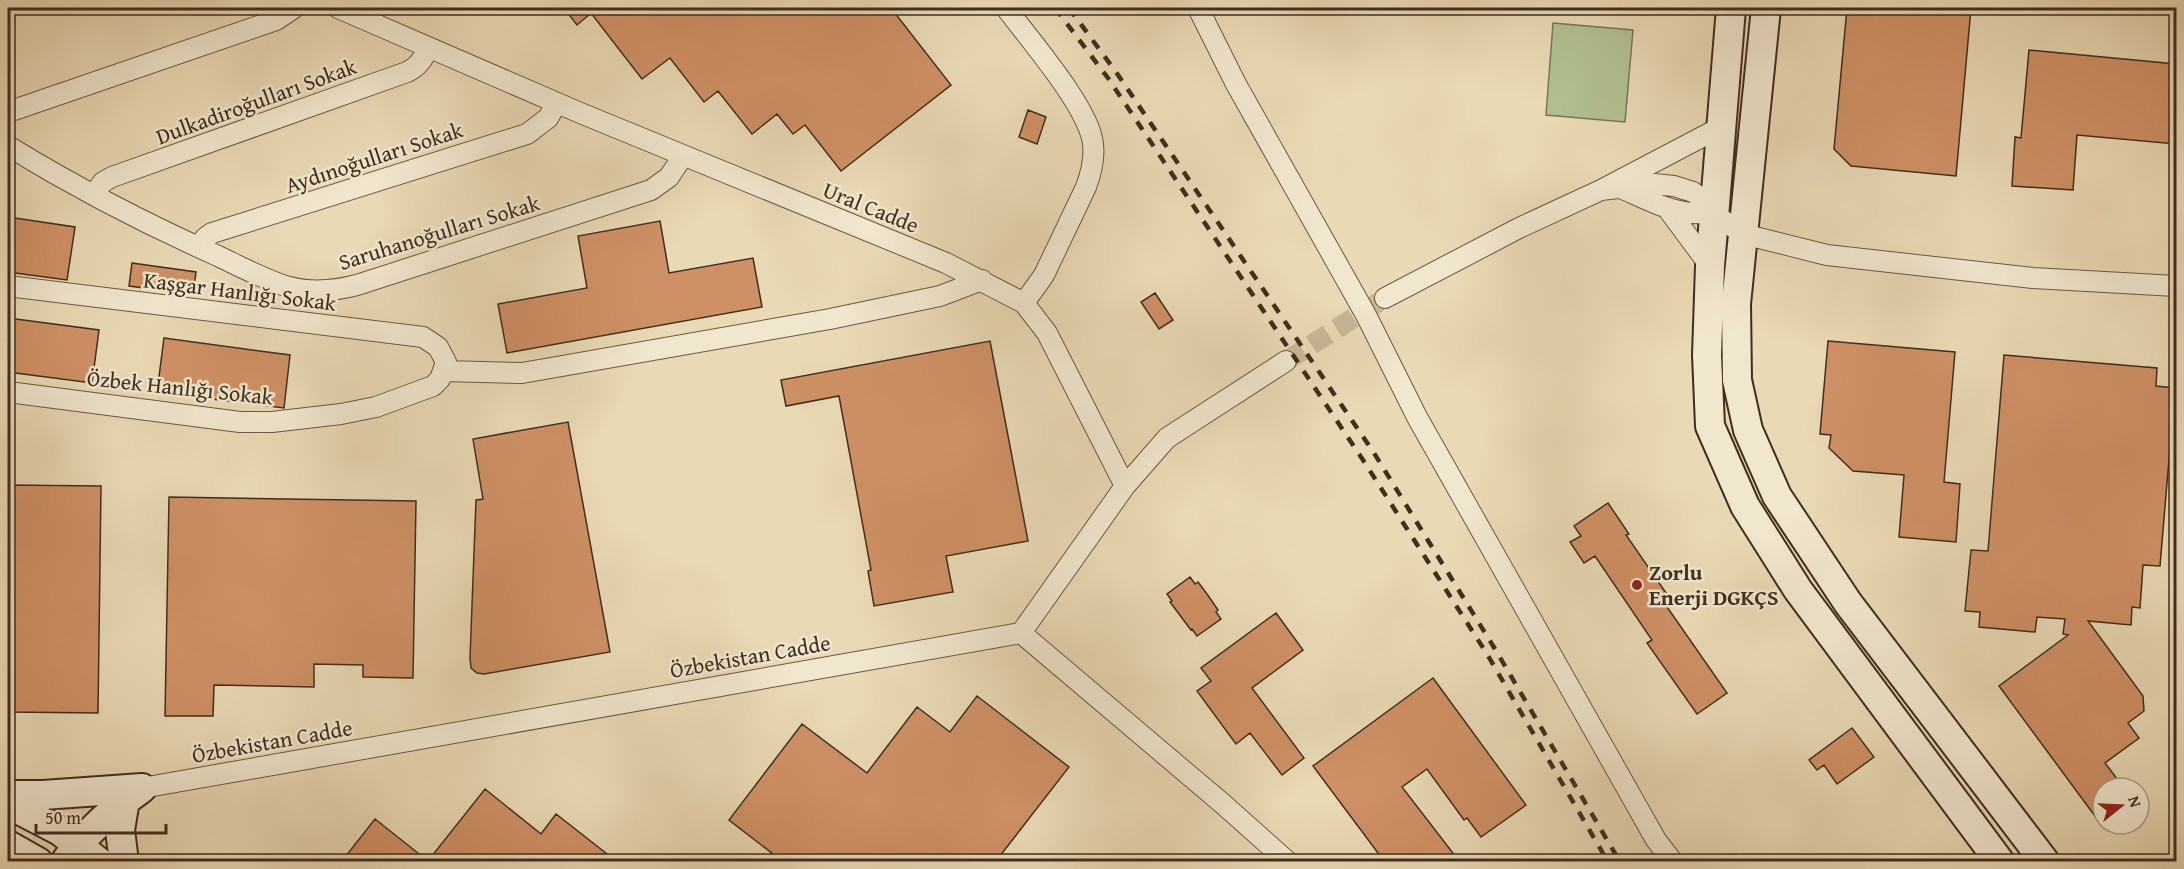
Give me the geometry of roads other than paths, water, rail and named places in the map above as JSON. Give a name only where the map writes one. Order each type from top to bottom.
[{"type":"street","points":[[8,112],[276,20],[294,8]]},
{"type":"street","name":"Ural Cadde","points":[[338,8],[683,156],[946,263],[1024,303],[1047,333],[1125,486]]},
{"type":"street","points":[[1006,8],[1083,115],[1092,138],[1094,151],[1091,176],[1086,187],[1044,275],[1024,303]]},
{"type":"street","points":[[1198,8],[1236,84],[1366,315],[1417,417],[1656,840],[1672,861]]},
{"type":"street","points":[[1731,8],[1710,266],[1707,355],[1710,426],[1745,506],[1798,590],[2000,861]]},
{"type":"street","points":[[1766,8],[1736,304],[1737,380],[1748,430],[1777,496],[1848,603],[2045,861]]},
{"type":"street","name":"Dulkadiroğulları Sokak","points":[[94,194],[103,182],[112,177],[407,72],[423,60],[428,47]]},
{"type":"street","name":"Aydınoğulları Sokak","points":[[199,247],[212,233],[527,134],[548,118],[557,103]]},
{"type":"street","points":[[1385,298],[1721,127]]},
{"type":"street","name":"Saruhanoğulları Sokak","points":[[8,146],[94,194],[199,247],[289,287],[315,291],[343,289],[651,190],[669,177],[683,156]]},
{"type":"street","points":[[1600,190],[1623,189],[1638,184],[1654,183],[1674,186],[1693,192],[1704,200],[1713,214],[1743,234],[1827,255],[2033,278],[2176,286]]},
{"type":"street","points":[[1623,189],[1666,208],[1692,214],[1713,214]]},
{"type":"street","points":[[1666,208],[1710,266]]},
{"type":"street","points":[[444,371],[522,373],[831,319],[940,296],[982,280]]},
{"type":"street","name":"Kaşgar Hanlığı Sokak","points":[[8,286],[423,337],[431,341],[443,354],[446,362],[444,371]]},
{"type":"street","points":[[1286,362],[1167,438],[1125,486],[1021,633],[1288,861]]},
{"type":"street","name":"Özbek Hanlığı Sokak","points":[[8,392],[240,422],[272,422],[329,416],[376,407],[433,386],[444,371]]},
{"type":"street","name":"Özbekistan Cadde","points":[[134,794],[1021,633]]},
{"type":"street","points":[[8,795],[134,794]]},
{"type":"street","points":[[8,804],[60,831],[81,856],[111,811],[134,794]]},
{"type":"street","points":[[124,861],[120,830],[134,794]]},
{"type":"street","points":[[8,845],[38,861]]},
{"type":"tunnel","points":[[1286,361],[1385,298]]},
{"type":"railway","points":[[1055,8],[1108,78],[1363,460],[1487,654],[1608,862]]},
{"type":"railway","points":[[1069,8],[1116,72],[1374,453],[1495,649],[1620,862]]},
{"type":"place","name":"Zorlu Enerji DGKÇS","points":[[1637,585]]}]
